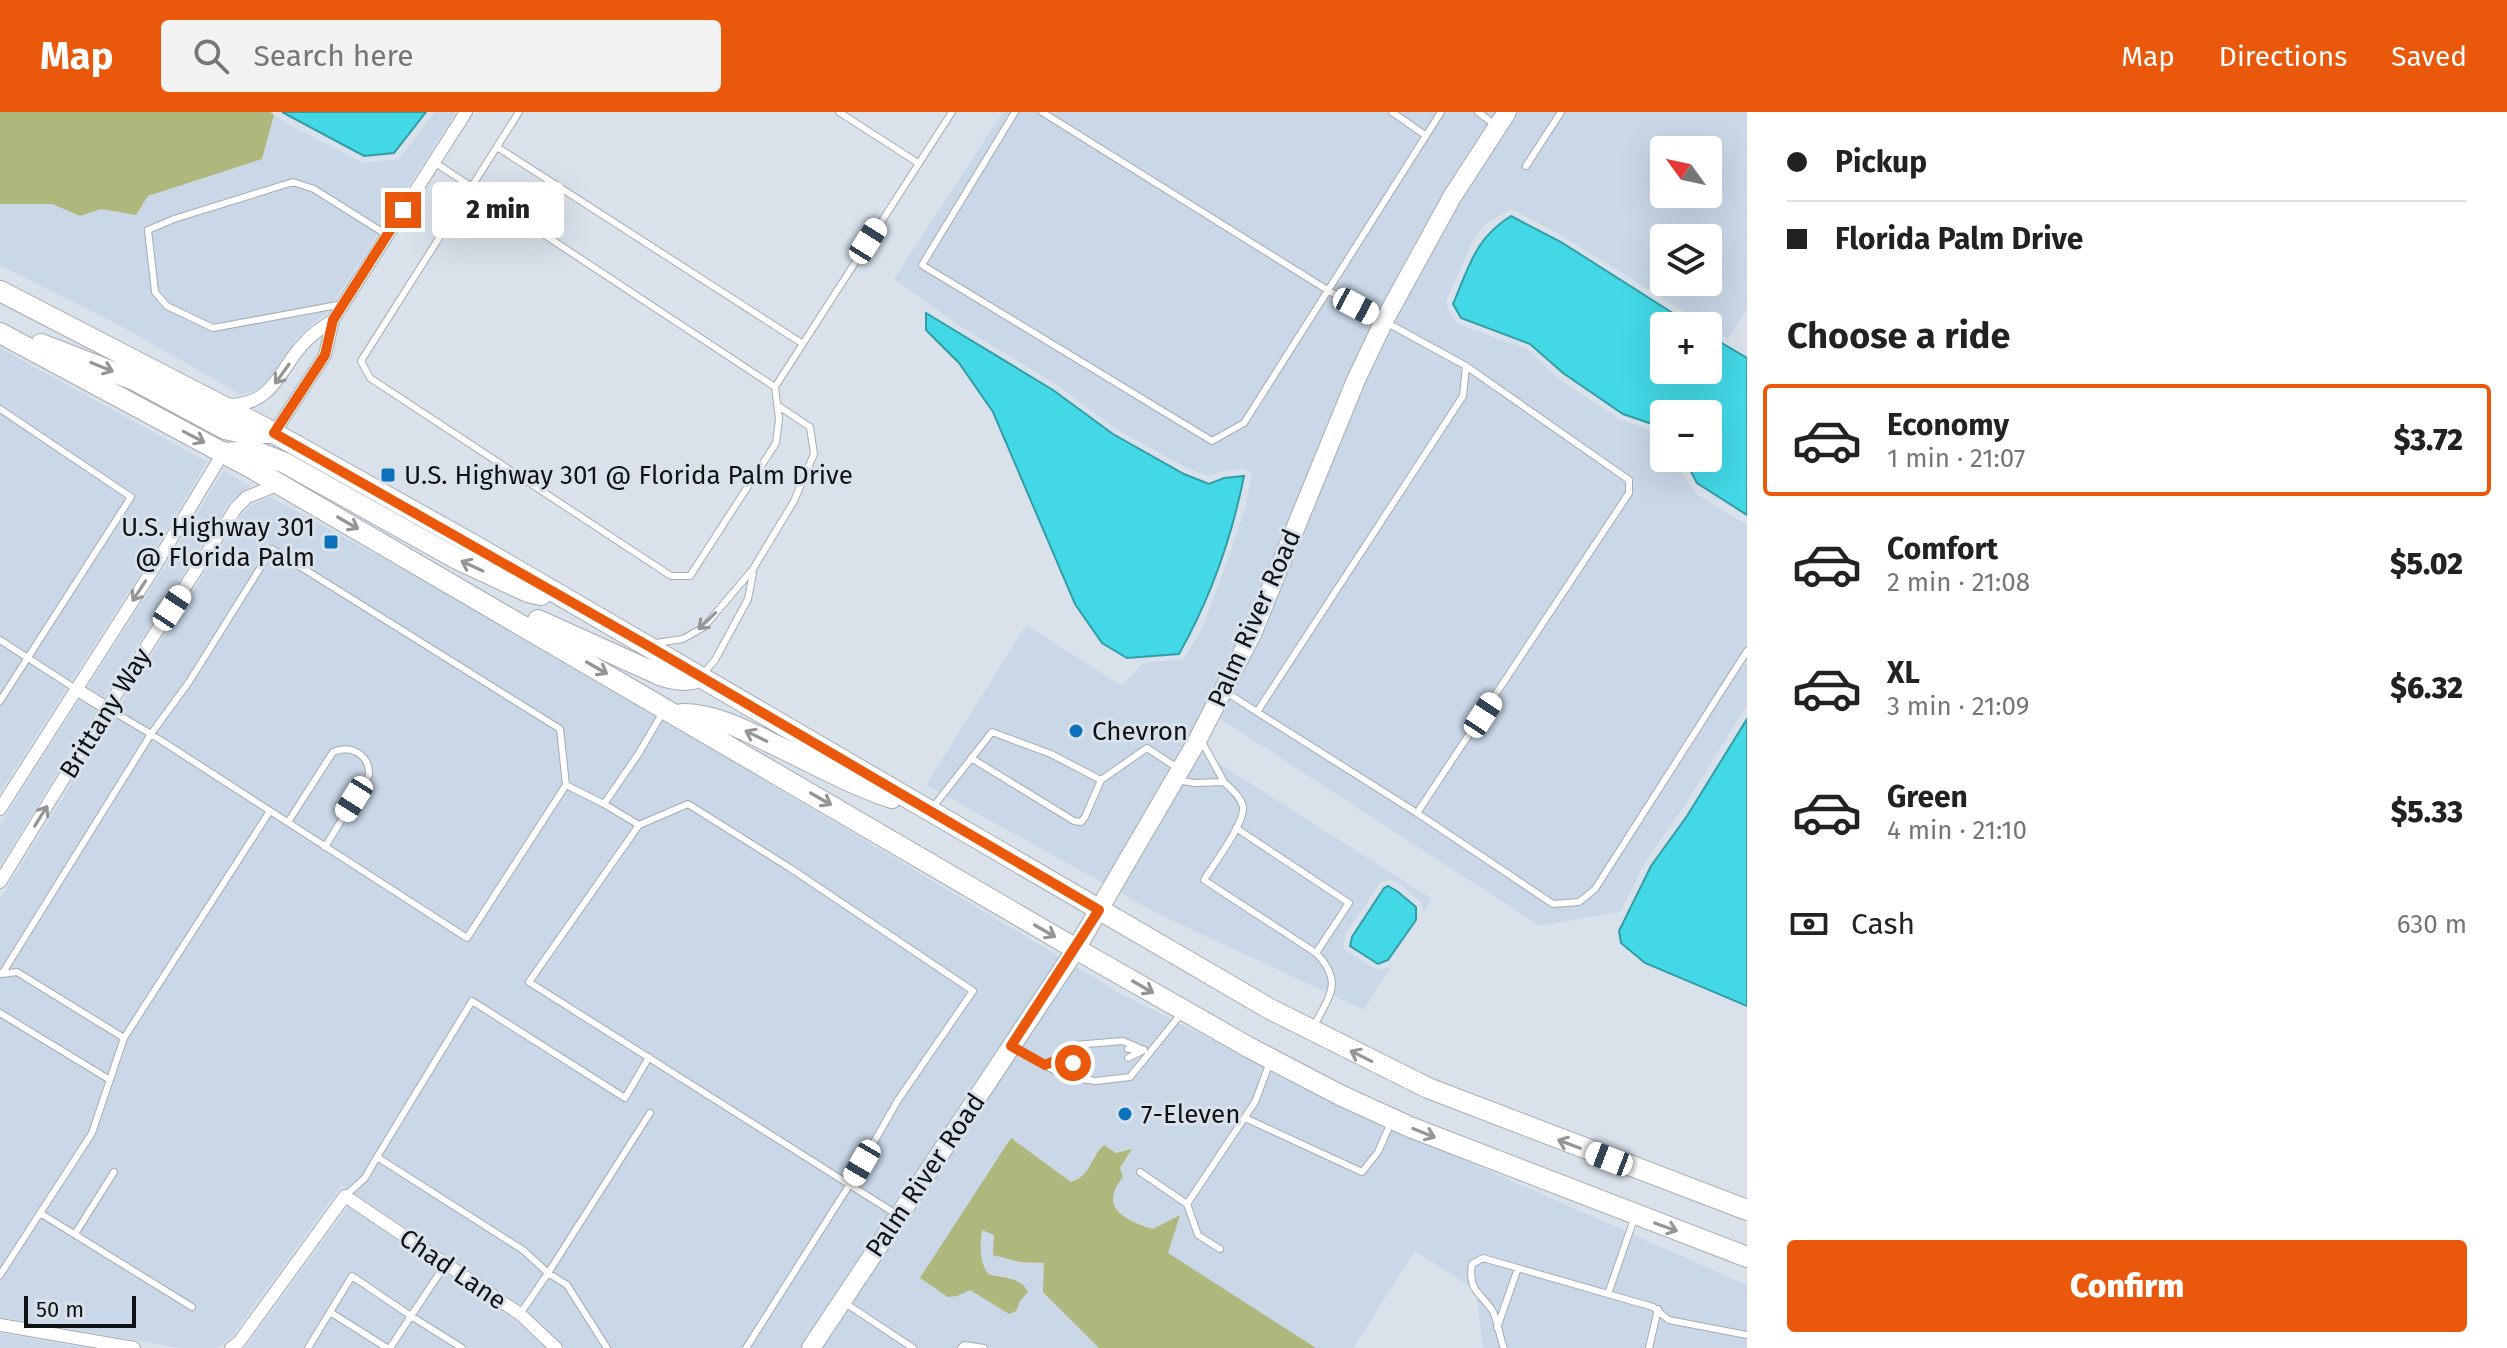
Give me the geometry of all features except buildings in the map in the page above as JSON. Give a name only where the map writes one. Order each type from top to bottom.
[{"type":"main road","points":[[0,291],[274,433],[645,644],[1311,1031],[1483,1111],[1747,1210]]},
{"type":"main road","points":[[1,334],[49,345],[134,380],[225,429],[243,433],[274,433]]},
{"type":"main road","points":[[1,334],[280,484],[1076,949],[1271,1059],[1392,1119],[1747,1257]]},
{"type":"main road","points":[[223,453],[255,451],[285,463],[457,559],[528,592],[571,602]]},
{"type":"main road","points":[[438,575],[662,676],[678,681],[700,677]]},
{"type":"main road","points":[[670,711],[709,717],[741,728],[865,789],[930,810]]},
{"type":"street","points":[[274,433],[325,355],[333,320],[466,112]]},
{"type":"street","name":"Palm River Road","points":[[811,1348],[1076,949],[1178,775],[1252,634],[1346,404],[1384,321],[1452,197],[1503,119]]},
{"type":"street","points":[[220,405],[240,405],[260,398],[276,384],[306,340],[333,320]]},
{"type":"street","name":"Brittany Way","points":[[0,809],[223,453]]},
{"type":"street","name":"Brittany Way","points":[[0,882],[236,508],[247,497],[280,484]]},
{"type":"street","points":[[76,689],[107,708]]},
{"type":"street","points":[[231,1348],[239,1342],[345,1196]]},
{"type":"street","name":"Chad Lane","points":[[345,1196],[520,1314],[556,1348]]},
{"type":"street","points":[[0,1325],[134,1348]]},
{"type":"lane","points":[[519,112],[361,361],[370,378],[671,576],[690,576],[776,443],[779,419],[775,387],[952,112]]},
{"type":"lane","points":[[839,112],[918,163]]},
{"type":"lane","points":[[1015,112],[922,265],[1212,441],[1244,423],[1441,112]]},
{"type":"lane","points":[[1042,112],[1329,291],[1466,366],[1629,480],[1629,493],[1417,813]]},
{"type":"lane","points":[[1392,112],[1425,135]]},
{"type":"lane","points":[[1478,112],[1503,119]]},
{"type":"lane","points":[[1526,166],[1561,112]]},
{"type":"lane","points":[[497,147],[803,344]]},
{"type":"lane","points":[[434,162],[775,387]]},
{"type":"lane","points":[[343,304],[213,328],[167,306],[155,292],[148,230],[293,182],[314,189],[387,235]]},
{"type":"lane","points":[[1257,712],[1463,396],[1466,366]]},
{"type":"lane","points":[[645,644],[683,639],[704,627],[753,569],[794,501],[814,454],[810,427],[777,405]]},
{"type":"lane","points":[[0,409],[131,497],[0,701]]},
{"type":"lane","points":[[1,975],[151,734],[189,682],[272,549],[560,729],[566,785],[467,938],[151,734],[107,708]]},
{"type":"lane","points":[[700,677],[715,660],[748,599],[753,569]]},
{"type":"lane","points":[[0,640],[76,689]]},
{"type":"lane","points":[[1224,691],[1417,813],[1553,904],[1579,902],[1595,889],[1747,651]]},
{"type":"lane","points":[[604,804],[670,711]]},
{"type":"lane","points":[[930,810],[992,732],[1051,754],[1101,780]]},
{"type":"lane","points":[[1199,737],[1224,782],[1238,796],[1243,808],[1241,820],[1204,880],[1316,953],[1332,973],[1334,984],[1311,1031]]},
{"type":"lane","points":[[288,822],[333,752],[342,748],[354,751],[365,759],[369,775],[325,847]]},
{"type":"lane","points":[[971,758],[1074,821],[1081,822],[1101,780],[1147,748],[1178,775],[1194,783],[1224,782]]},
{"type":"lane","points":[[566,785],[639,825]]},
{"type":"lane","points":[[746,1348],[850,1184],[898,1100],[973,991],[688,804],[639,825],[529,982],[649,1057],[850,1184],[899,1215]]},
{"type":"lane","points":[[0,1275],[92,1133],[124,1038],[270,811]]},
{"type":"lane","points":[[1236,828],[1349,903],[1316,953]]},
{"type":"lane","points":[[1,975],[17,972],[124,1038]]},
{"type":"lane","points":[[345,1196],[365,1178],[472,1001],[625,1098],[649,1057]]},
{"type":"lane","points":[[1011,1046],[1066,1077],[1096,1081],[1130,1077],[1183,1010]]},
{"type":"lane","points":[[0,1013],[110,1080]]},
{"type":"lane","points":[[1054,1061],[1074,1045],[1123,1041],[1152,1052]]},
{"type":"lane","points":[[1128,1049],[1144,1050]]},
{"type":"lane","points":[[1128,1058],[1144,1050]]},
{"type":"lane","points":[[1045,1065],[1072,1054]]},
{"type":"lane","points":[[1187,1204],[1255,1102],[1271,1059]]},
{"type":"lane","points":[[1054,1061],[1073,1063]]},
{"type":"lane","points":[[520,1314],[650,1113]]},
{"type":"lane","points":[[1245,1118],[1362,1172],[1378,1152],[1392,1119]]},
{"type":"lane","points":[[377,1157],[523,1250],[548,1273],[567,1285],[607,1348]]},
{"type":"lane","points":[[75,1234],[114,1172]]},
{"type":"lane","points":[[1140,1172],[1187,1204],[1198,1235],[1220,1249]]},
{"type":"lane","points":[[40,1213],[192,1307]]},
{"type":"lane","points":[[1608,1294],[1635,1215]]},
{"type":"lane","points":[[1504,1348],[1493,1311],[1475,1292],[1470,1276],[1472,1264],[1483,1258],[1658,1309],[1669,1320],[1747,1335]]},
{"type":"lane","points":[[330,1312],[389,1348],[446,1264]]},
{"type":"lane","points":[[1497,1328],[1518,1268]]},
{"type":"lane","points":[[308,1348],[352,1276],[462,1348]]},
{"type":"lane","points":[[842,1301],[913,1348]]},
{"type":"lane","points":[[1649,1348],[1658,1309]]},
{"type":"lane","points":[[961,1348],[964,1345],[984,1348]]},
{"type":"shaded area","points":[[435,112],[456,112],[328,311],[299,335],[269,379],[255,391],[242,395],[121,326],[0,265],[0,204],[52,204],[80,216],[101,209],[136,215],[148,196],[262,159],[274,115],[364,163],[399,159]]},
{"type":"shaded area","points":[[1003,112],[1497,112],[1445,192],[1376,316],[1244,631],[1189,738],[1105,884],[926,785],[1026,625],[1122,686],[1143,663],[1184,659],[1203,626],[1224,570],[1246,506],[1251,473],[1245,469],[1208,476],[1187,468],[1116,429],[1056,384],[963,328],[894,279]]},
{"type":"shaded area","points":[[1518,112],[1747,112],[1747,309],[1728,339],[1722,335],[1722,312],[1685,312],[1659,296],[1722,296],[1722,224],[1650,224],[1650,290],[1512,209],[1489,221],[1474,238],[1446,301],[1458,324],[1527,349],[1559,379],[1619,419],[1650,430],[1650,472],[1681,472],[1696,494],[1747,525],[1747,705],[1681,811],[1645,862],[1621,911],[1540,926],[1219,718],[1260,638],[1364,384],[1392,325],[1459,202]]},
{"type":"shaded area","points":[[0,348],[207,462],[143,569],[0,792]]},
{"type":"shaded area","points":[[223,471],[251,486],[229,503],[104,697],[88,687]]},
{"type":"shaded area","points":[[270,497],[496,620],[1060,957],[801,1348],[565,1348],[526,1309],[342,1185],[232,1336],[217,1348],[181,1348],[0,1317],[0,899],[243,513],[253,504]]},
{"type":"shaded area","points":[[79,700],[96,710],[0,866],[0,825]]},
{"type":"shaded area","points":[[1201,752],[1432,899],[1424,913],[1421,902],[1402,886],[1391,880],[1381,882],[1346,933],[1343,946],[1346,951],[1377,970],[1390,968],[1364,1010],[1152,911],[1120,892]]},
{"type":"shaded area","points":[[1075,966],[1121,994],[1363,1115],[1747,1285],[1747,1348],[1483,1348],[1476,1290],[1415,1251],[1353,1348],[1316,1348],[1167,1253],[1174,1235],[1131,1222],[1120,1214],[1112,1199],[1112,1189],[1123,1177],[1120,1169],[1132,1150],[1094,1154],[1081,1179],[1071,1182],[1011,1138],[957,1296],[970,1290],[1009,1314],[1013,1279],[988,1274],[982,1265],[982,1230],[994,1235],[1020,1262],[1044,1263],[1044,1292],[1099,1348],[822,1348]]},
{"type":"shaded area","points":[[348,1207],[515,1320],[545,1348],[245,1348]]},
{"type":"shaded area","points":[[0,1333],[88,1348],[0,1348]]},
{"type":"green space","points":[[0,112],[270,112],[274,115],[262,159],[148,196],[136,215],[101,209],[80,216],[52,204],[0,204]]},
{"type":"green space","points":[[1011,1138],[1071,1182],[1083,1175],[1104,1145],[1116,1153],[1132,1149],[1120,1168],[1123,1177],[1113,1197],[1118,1211],[1133,1222],[1153,1229],[1180,1215],[1168,1253],[1316,1348],[1099,1348],[1043,1292],[1044,1263],[1020,1262],[993,1255],[994,1235],[982,1230],[981,1253],[988,1274],[1021,1283],[1028,1292],[1016,1311],[1009,1314],[970,1290],[948,1297],[920,1278]]},
{"type":"water","points":[[282,112],[426,112],[394,153],[364,156]]},
{"type":"water","points":[[1511,216],[1561,242],[1671,312],[1650,312],[1650,384],[1722,384],[1722,343],[1747,358],[1747,515],[1697,483],[1691,472],[1722,472],[1722,400],[1650,400],[1650,423],[1623,414],[1563,373],[1530,344],[1461,318],[1453,304],[1481,244]]},
{"type":"water","points":[[926,313],[1053,390],[1113,434],[1184,474],[1209,484],[1224,478],[1244,476],[1219,567],[1179,654],[1127,658],[1102,643],[1075,604],[993,412],[959,363],[926,330]]},
{"type":"water","points":[[1747,719],[1747,1006],[1645,963],[1621,943],[1619,931],[1651,866],[1687,816]]},
{"type":"water","points":[[1388,886],[1416,907],[1416,920],[1388,960],[1378,964],[1350,946],[1352,937]]},
{"type":"place","name":"U.S. Highway 301 @ Florida Palm Drive","points":[[388,475]]},
{"type":"place","name":"U.S. Highway 301 @ Florida Palm","points":[[331,542]]},
{"type":"place","name":"Chevron","points":[[1076,731]]},
{"type":"place","name":"7-Eleven","points":[[1125,1114]]},
{"type":"route","points":[[403,210],[333,320],[325,355],[274,433],[479,548],[1099,910],[1011,1046],[1045,1065],[1054,1061],[1073,1063]]}]
